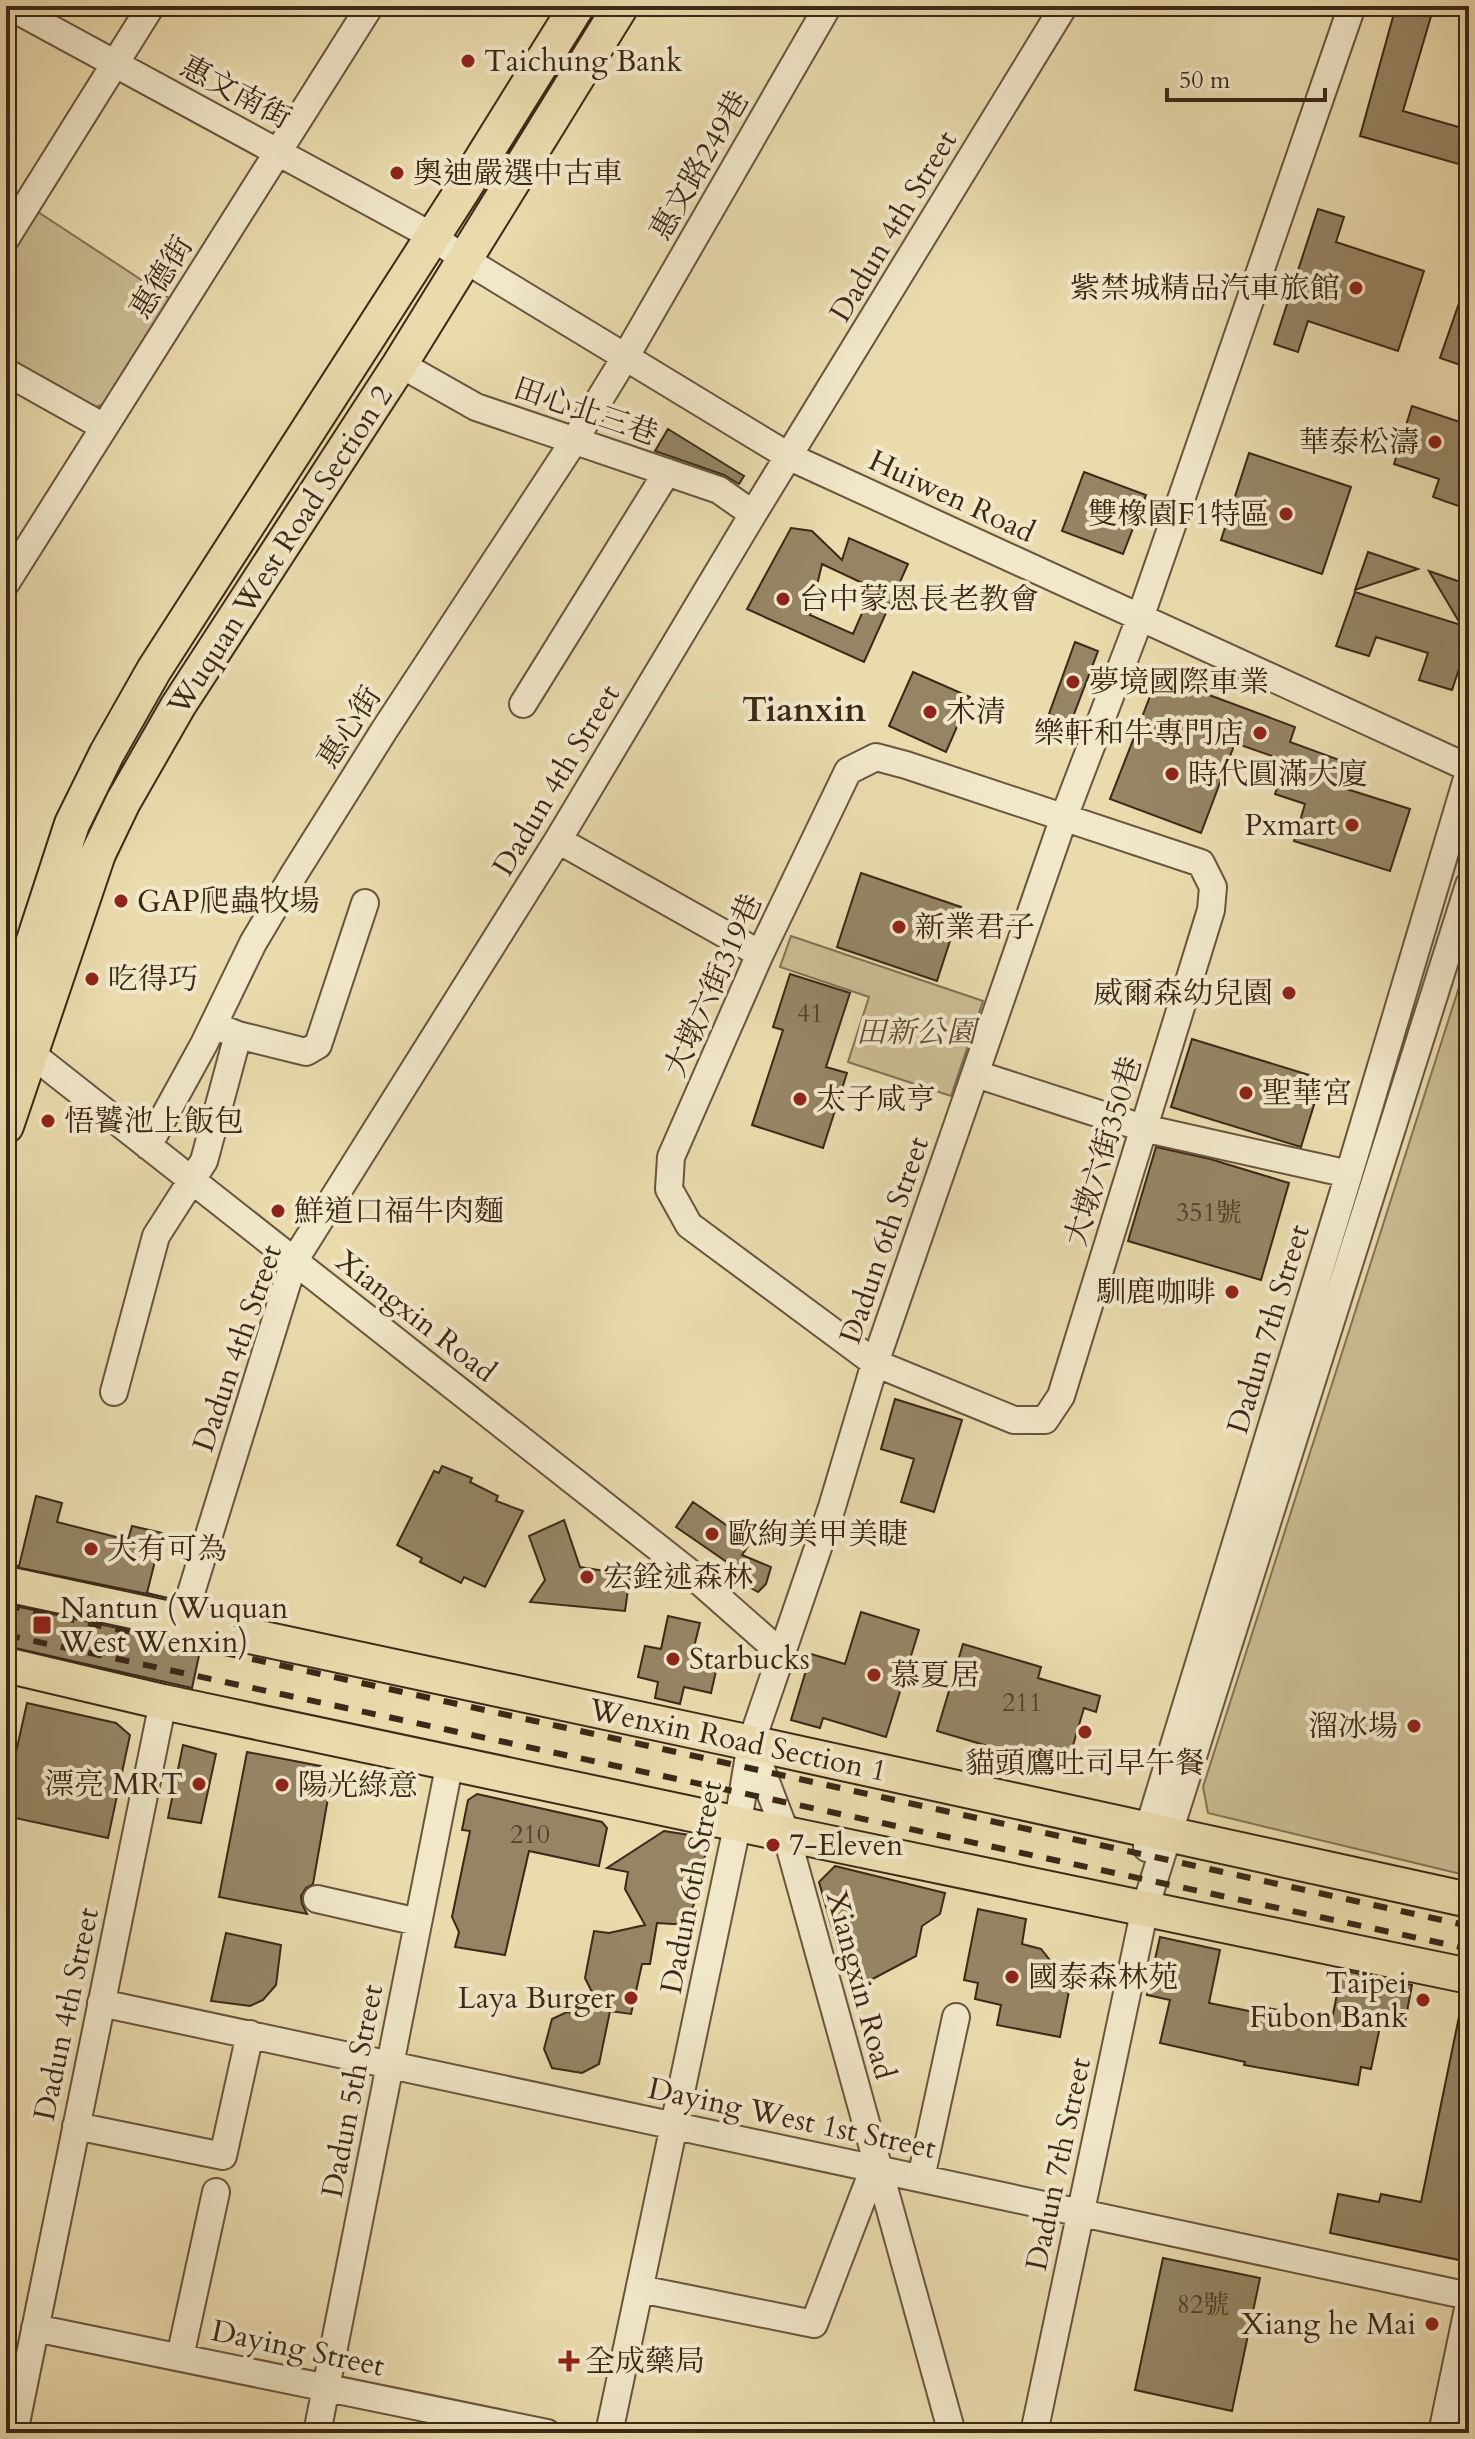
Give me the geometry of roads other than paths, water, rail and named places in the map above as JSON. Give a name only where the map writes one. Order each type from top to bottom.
[{"type":"main road","name":"Wuquan West Road Section 2","points":[[6,1029],[72,824],[107,753],[154,670],[577,6]]},
{"type":"main road","name":"Wuquan West Road Section 2","points":[[6,1126],[98,854],[123,802],[178,706],[400,364],[621,6]]},
{"type":"main road","name":"Wenxin Road Section 1","points":[[6,1584],[1469,1900]]},
{"type":"main road","points":[[6,1665],[163,1702],[1469,1976]]},
{"type":"street","name":"惠文南街","points":[[9,6],[432,236]]},
{"type":"street","points":[[6,238],[151,6]]},
{"type":"street","name":"惠德街","points":[[9,573],[370,6]]},
{"type":"street","name":"惠文路249巷","points":[[626,356],[828,6]]},
{"type":"street","name":"Dadun 4th Street","points":[[182,1622],[294,1261],[558,840],[1064,6]]},
{"type":"street","name":"Dadun 6th Street","points":[[609,2433],[738,1822],[751,1743],[832,1507],[875,1363],[1064,817],[1140,618],[1352,6]]},
{"type":"street","name":"Huiwen Road","points":[[432,236],[464,259],[790,457],[1469,770]]},
{"type":"street","name":"惠心街","points":[[148,1146],[204,1044],[253,943],[294,874],[626,356]]},
{"type":"street","name":"田心北三巷","points":[[400,364],[476,407],[719,490],[753,514]]},
{"type":"street","points":[[6,372],[104,427]]},
{"type":"street","points":[[523,704],[667,472]]},
{"type":"street","name":"大墩六街319巷","points":[[875,1363],[689,1225],[669,1189],[671,1157],[760,954],[848,771],[876,757],[1064,817]]},
{"type":"street","name":"Dadun 7th Street","points":[[1034,2433],[1145,1908],[1158,1832],[1469,770]]},
{"type":"street","name":"大墩六街350巷","points":[[875,1363],[1014,1420],[1045,1420],[1061,1396],[1211,910],[1213,887],[1201,863],[1064,817]]},
{"type":"street","points":[[558,840],[760,954]]},
{"type":"street","name":"Dadun 7th Street","points":[[1158,1832],[1469,885]]},
{"type":"street","points":[[212,1024],[238,1035],[306,1052],[318,1045],[365,903]]},
{"type":"street","name":"Xiangxin Road","points":[[6,1029],[31,1055],[689,1572],[782,1654]]},
{"type":"street","points":[[114,1392],[156,1236],[204,1161],[238,1035]]},
{"type":"street","points":[[976,1074],[1143,1128],[1349,1174]]},
{"type":"street","name":"Dadun 4th Street","points":[[14,2433],[163,1702]]},
{"type":"street","name":"Xiangxin Road","points":[[751,1743],[786,1834],[876,2169],[952,2433]]},
{"type":"street","name":"Dadun 5th Street","points":[[317,2433],[450,1762]]},
{"type":"street","points":[[317,1899],[418,1922]]},
{"type":"street","name":"Daying West 1st Street","points":[[101,2003],[1469,2296]]},
{"type":"street","points":[[921,2178],[956,2017]]},
{"type":"street","points":[[76,2126],[223,2156],[250,2034]]},
{"type":"street","points":[[640,2289],[814,2324],[876,2169]]},
{"type":"street","points":[[180,2357],[216,2192]]},
{"type":"street","points":[[1442,2433],[1462,2372],[1469,2304]]},
{"type":"street","name":"Daying Street","points":[[35,2328],[547,2433]]},
{"type":"railway","points":[[6,1605],[1469,1926]]},
{"type":"railway","points":[[6,1635],[1469,1949]]},
{"type":"place","name":"Taichung Bank","points":[[468,61]]},
{"type":"place","name":"奧迪嚴選中古車","points":[[397,173]]},
{"type":"place","name":"紫禁城精品汽車旅館","points":[[1356,288]]},
{"type":"place","name":"華泰松濤","points":[[1435,442]]},
{"type":"place","name":"雙橡園F1特區","points":[[1286,514]]},
{"type":"place","name":"台中蒙恩長老教會","points":[[783,599]]},
{"type":"place","name":"夢境國際車業","points":[[1073,682]]},
{"type":"place","name":"木清","points":[[930,712]]},
{"type":"place","name":"樂軒和牛專門店","points":[[1260,733]]},
{"type":"place","name":"時代圓滿大廈","points":[[1172,774]]},
{"type":"place","name":"Pxmart","points":[[1352,825]]},
{"type":"place","name":"GAP爬蟲牧場","points":[[121,901]]},
{"type":"place","name":"新業君子","points":[[899,927]]},
{"type":"place","name":"吃得巧","points":[[92,979]]},
{"type":"place","name":"威爾森幼兒園","points":[[1289,993]]},
{"type":"place","name":"聖華宮","points":[[1246,1093]]},
{"type":"place","name":"太子咸亨","points":[[800,1099]]},
{"type":"place","name":"悟饕池上飯包","points":[[48,1121]]},
{"type":"place","name":"鮮道口福牛肉麵","points":[[278,1211]]},
{"type":"place","name":"馴鹿咖啡","points":[[1232,1292]]},
{"type":"place","name":"歐絢美甲美睫","points":[[712,1534]]},
{"type":"place","name":"大有可為","points":[[91,1549]]},
{"type":"place","name":"宏銓述森林","points":[[587,1577]]},
{"type":"place","name":"Nantun (Wuquan West Wenxin)","points":[[42,1625]]},
{"type":"place","name":"Starbucks","points":[[673,1659]]},
{"type":"place","name":"慕夏居","points":[[874,1675]]},
{"type":"place","name":"溜冰場","points":[[1414,1726]]},
{"type":"place","name":"貓頭鷹吐司早午餐","points":[[1085,1732]]},
{"type":"place","name":"漂亮 MRT","points":[[199,1784]]},
{"type":"place","name":"陽光綠意","points":[[282,1785]]},
{"type":"place","name":"7-Eleven","points":[[773,1845]]},
{"type":"place","name":"國泰森林苑","points":[[1012,1977]]},
{"type":"place","name":"Laya Burger","points":[[631,1998]]},
{"type":"place","name":"Taipei Fubon Bank","points":[[1423,2000]]},
{"type":"place","name":"Xiang he Mai","points":[[1432,2324]]},
{"type":"place","name":"全成藥局","points":[[569,2361]]},
{"type":"district","name":"Tianxin","points":[[804,709]]},
{"type":"park label","name":"田新公園","points":[[916,1032]]}]
